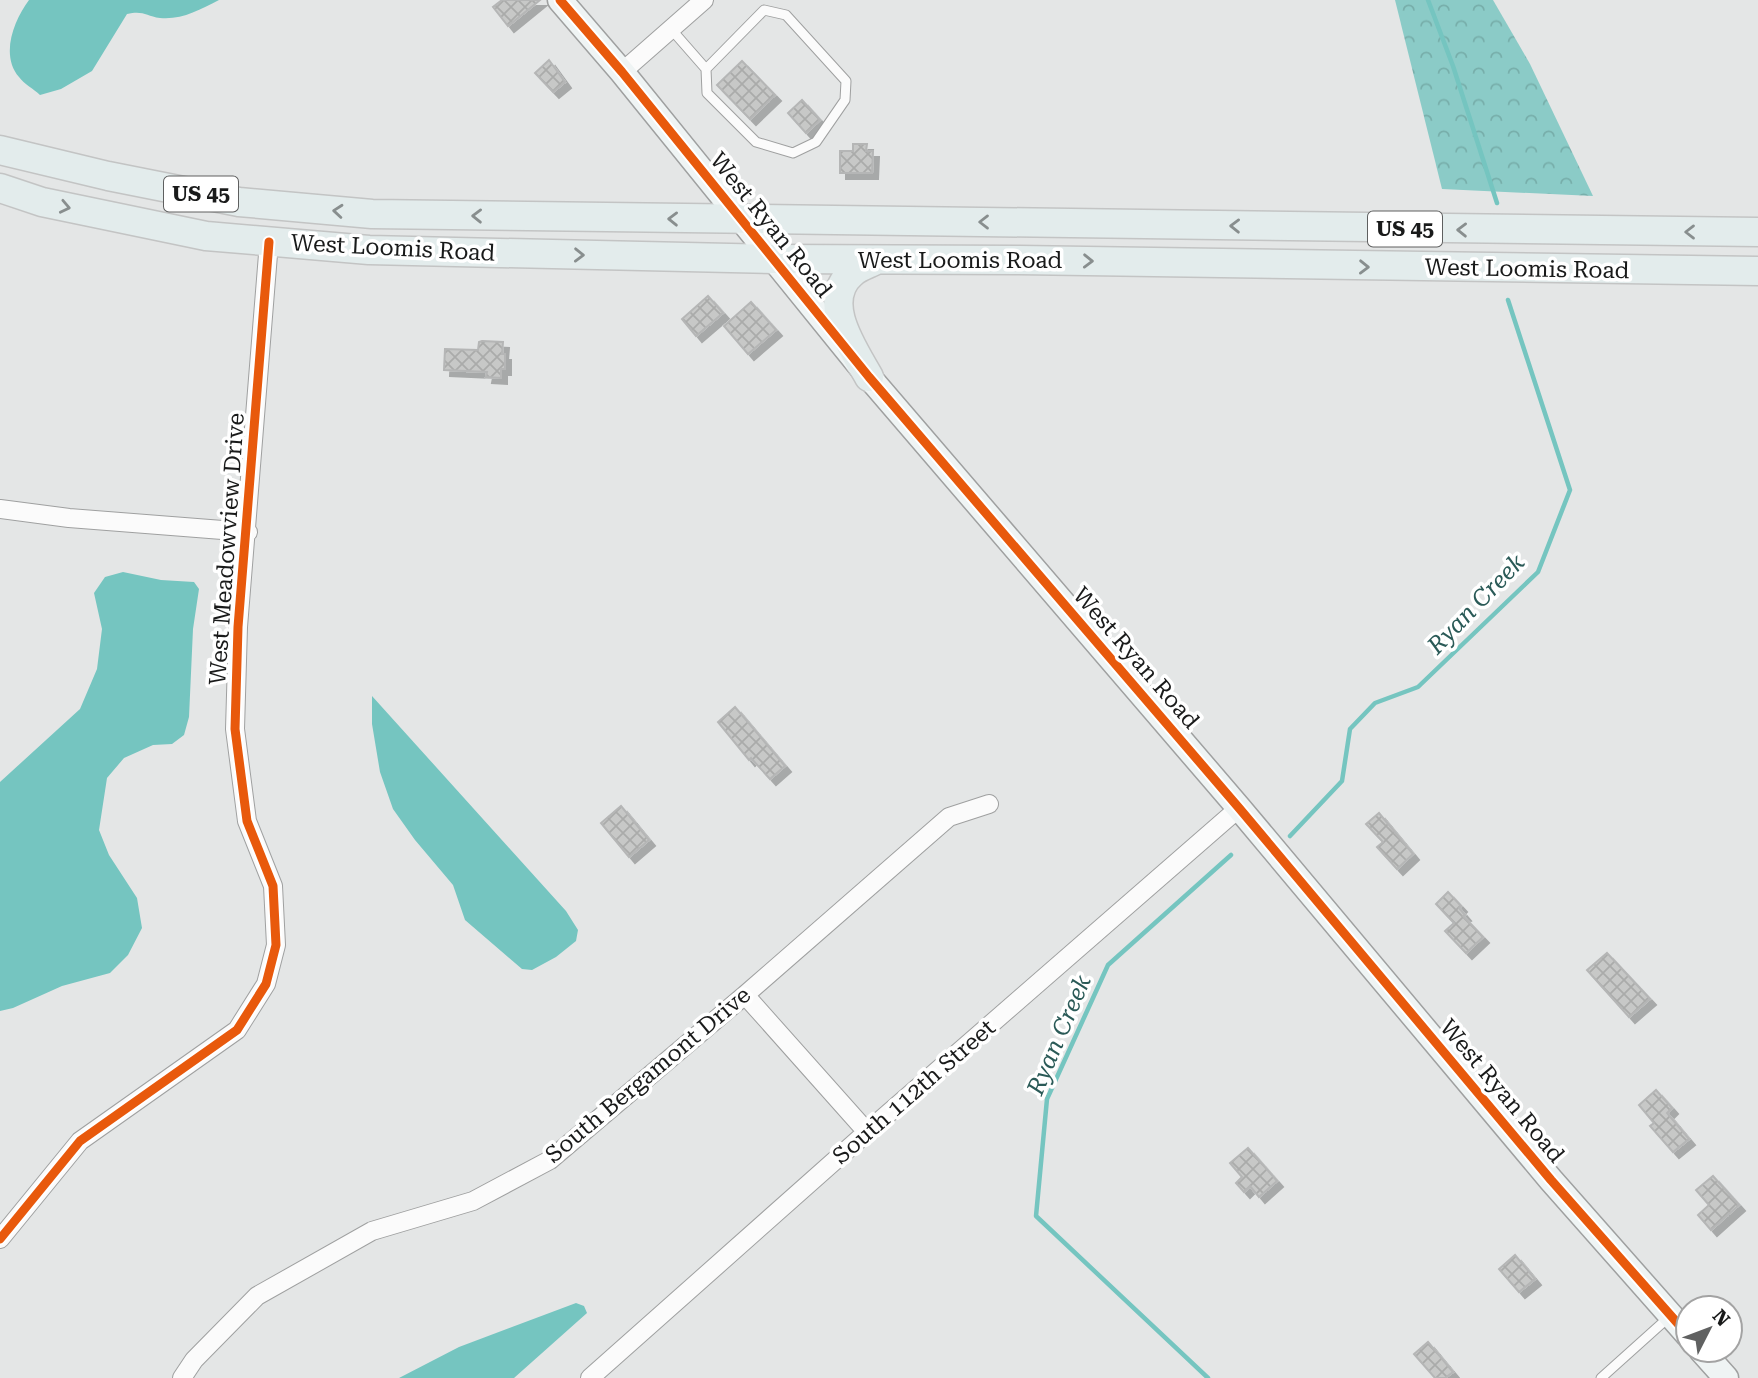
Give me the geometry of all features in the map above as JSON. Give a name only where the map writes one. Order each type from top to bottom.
[{"type":"main road","name":"West Loomis Road","points":[[0,150],[108,176],[239,202],[406,215],[1758,232]]},
{"type":"main road","name":"West Loomis Road","points":[[0,188],[42,202],[206,236],[369,250],[774,259],[1758,271]]},
{"type":"main road","points":[[406,215],[407,251]]},
{"type":"main road","points":[[1295,228],[1296,266]]},
{"type":"main road","points":[[869,377],[845,331],[839,299],[841,289],[852,273],[876,260]]},
{"type":"street","name":"West Ryan Road","points":[[560,0],[622,72],[869,377],[1239,808],[1551,1180],[1674,1319]]},
{"type":"street","points":[[622,72],[705,0]]},
{"type":"street","name":"West Meadowview Drive","points":[[0,1239],[80,1141],[237,1030],[266,984],[276,945],[273,886],[247,821],[235,729],[238,627],[248,532],[269,242]]},
{"type":"street","points":[[0,509],[69,518],[248,532]]},
{"type":"street","name":"South Bergamont Drive","points":[[182,1378],[194,1360],[257,1296],[372,1231],[473,1201],[550,1160],[949,817],[989,804]]},
{"type":"street","name":"South 112th Street","points":[[590,1378],[1239,808]]},
{"type":"street","points":[[745,995],[867,1132]]},
{"type":"street","points":[[1714,1364],[1726,1378]]},
{"type":"lane","points":[[671,29],[706,69],[706,93],[756,142],[793,153],[816,142],[845,100],[846,80],[786,15],[764,10],[706,69]]},
{"type":"lane","points":[[1601,1378],[1670,1315]]},
{"type":"green space","points":[[1395,0],[1493,0],[1530,64],[1593,196],[1442,189]]},
{"type":"shaded area","points":[[29,0],[219,0],[190,14],[176,17],[127,14],[92,71],[61,89],[40,95],[19,77],[10,58],[14,27]]},
{"type":"shaded area","points":[[123,572],[161,580],[194,582],[199,589],[193,629],[189,717],[184,735],[172,744],[153,745],[124,758],[107,778],[99,830],[109,855],[137,898],[142,928],[128,955],[110,973],[62,986],[0,1011],[0,782],[80,709],[97,669],[102,629],[94,593],[105,577]]},
{"type":"shaded area","points":[[372,696],[566,911],[578,930],[576,941],[556,957],[532,970],[522,969],[465,920],[453,885],[393,809],[380,772],[372,724]]},
{"type":"shaded area","points":[[576,1303],[584,1306],[587,1313],[514,1378],[399,1378],[459,1347]]},
{"type":"building","points":[[502,0],[540,0],[508,26],[493,7]]},
{"type":"building","points":[[549,60],[565,82],[553,92],[535,73]]},
{"type":"building","points":[[742,61],[775,95],[750,119],[717,85]]},
{"type":"building","points":[[802,100],[820,120],[806,133],[788,113]]},
{"type":"building","points":[[853,144],[867,144],[866,151],[873,151],[872,173],[840,173],[840,151],[853,151]]},
{"type":"building","points":[[708,296],[723,313],[696,336],[682,319]]},
{"type":"building","points":[[751,302],[776,330],[748,354],[724,326]]},
{"type":"building","points":[[479,342],[503,342],[505,369],[501,369],[501,378],[486,377],[487,372],[444,370],[445,349],[478,350]]},
{"type":"building","points":[[735,707],[785,766],[770,779],[751,758],[749,760],[718,722]]},
{"type":"building","points":[[621,806],[649,840],[629,857],[601,823]]},
{"type":"building","points":[[1379,813],[1413,854],[1397,869],[1377,847],[1383,842],[1366,824]]},
{"type":"building","points":[[1448,892],[1461,906],[1459,908],[1465,915],[1463,916],[1483,937],[1466,953],[1445,931],[1454,923],[1436,904]]},
{"type":"building","points":[[1607,953],[1650,999],[1629,1017],[1587,970]]},
{"type":"building","points":[[1656,1090],[1672,1108],[1667,1113],[1689,1139],[1673,1152],[1650,1126],[1654,1123],[1639,1105]]},
{"type":"building","points":[[1248,1148],[1277,1181],[1259,1197],[1250,1186],[1244,1192],[1236,1183],[1242,1177],[1230,1163]]},
{"type":"building","points":[[1713,1176],[1739,1205],[1711,1230],[1698,1215],[1709,1205],[1696,1190]]},
{"type":"building","points":[[1515,1255],[1535,1279],[1519,1292],[1499,1269]]},
{"type":"building","points":[[1428,1342],[1453,1372],[1445,1378],[1435,1378],[1414,1354]]},
{"type":"waterway","name":"Ryan Creek","points":[[1428,0],[1453,66],[1497,203]]},
{"type":"waterway","name":"Ryan Creek","points":[[1290,836],[1342,781],[1350,729],[1375,703],[1418,687],[1538,572],[1570,490],[1508,300]]},
{"type":"waterway","name":"Ryan Creek","points":[[1208,1378],[1036,1216],[1047,1099],[1108,965],[1231,855]]},
{"type":"cycle path","points":[[560,0],[622,72],[869,377],[1239,808],[1551,1180],[1674,1319]]},
{"type":"cycle path","points":[[0,1239],[80,1141],[237,1030],[266,984],[276,945],[273,886],[247,821],[235,729],[238,627],[269,242]]}]
